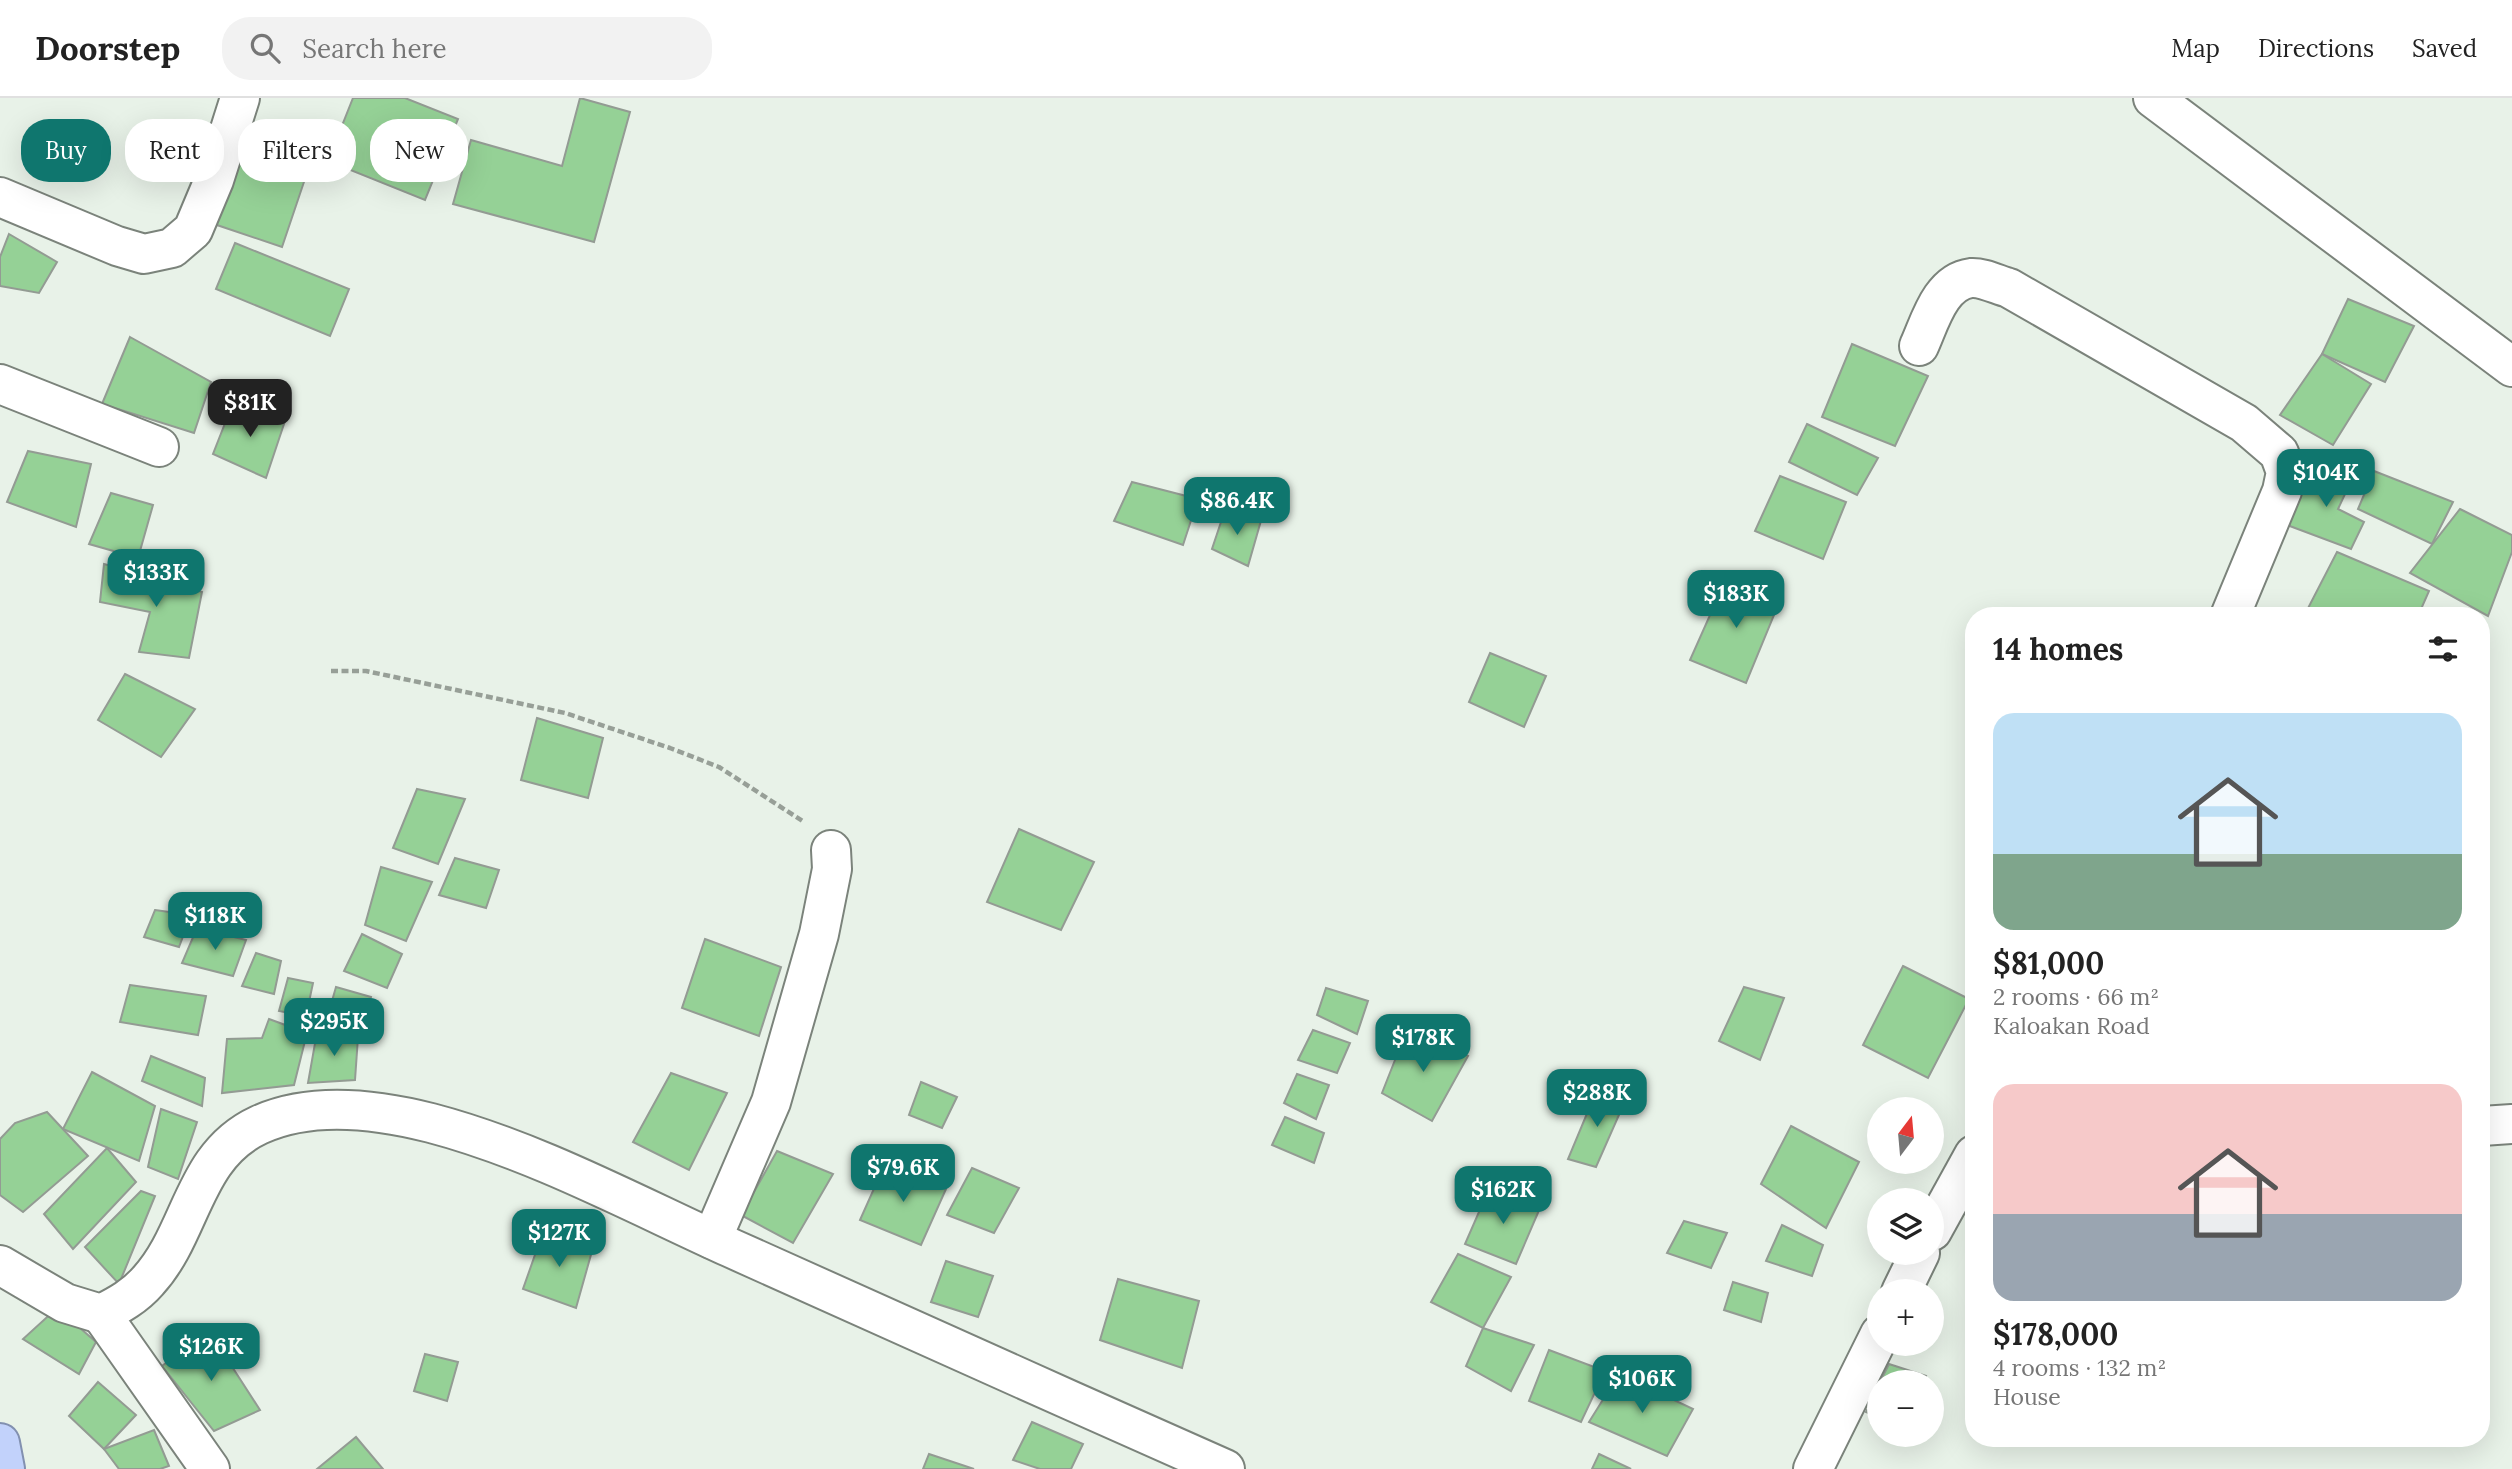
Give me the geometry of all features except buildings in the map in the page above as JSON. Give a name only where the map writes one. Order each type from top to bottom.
[{"type":"highway","points":[[0,1443],[5,1469]]},
{"type":"street","points":[[0,197],[117,246],[144,254],[172,248],[193,230],[214,180],[240,98]]},
{"type":"street","points":[[2153,98],[2512,367]]},
{"type":"street","points":[[1919,346],[1935,309],[1950,286],[1972,278],[2009,288],[2244,423],[2278,453],[2286,471],[2282,491],[2234,607]]},
{"type":"street","points":[[0,384],[159,447]]},
{"type":"street","points":[[712,1239],[771,1102],[825,909],[832,869],[831,850]]},
{"type":"street","points":[[101,1314],[126,1302],[150,1279],[172,1244],[203,1177],[227,1144],[258,1125],[299,1111],[365,1111],[430,1123],[560,1168],[1225,1469]]},
{"type":"street","points":[[2490,1125],[2512,1124]]},
{"type":"street","points":[[1944,1209],[1965,1171]]},
{"type":"street","points":[[0,1265],[65,1303],[101,1314],[210,1469]]},
{"type":"street","points":[[1813,1469],[1869,1356]]},
{"type":"path","points":[[331,671],[366,671],[565,713],[670,748],[719,767],[810,826],[831,850]]}]
